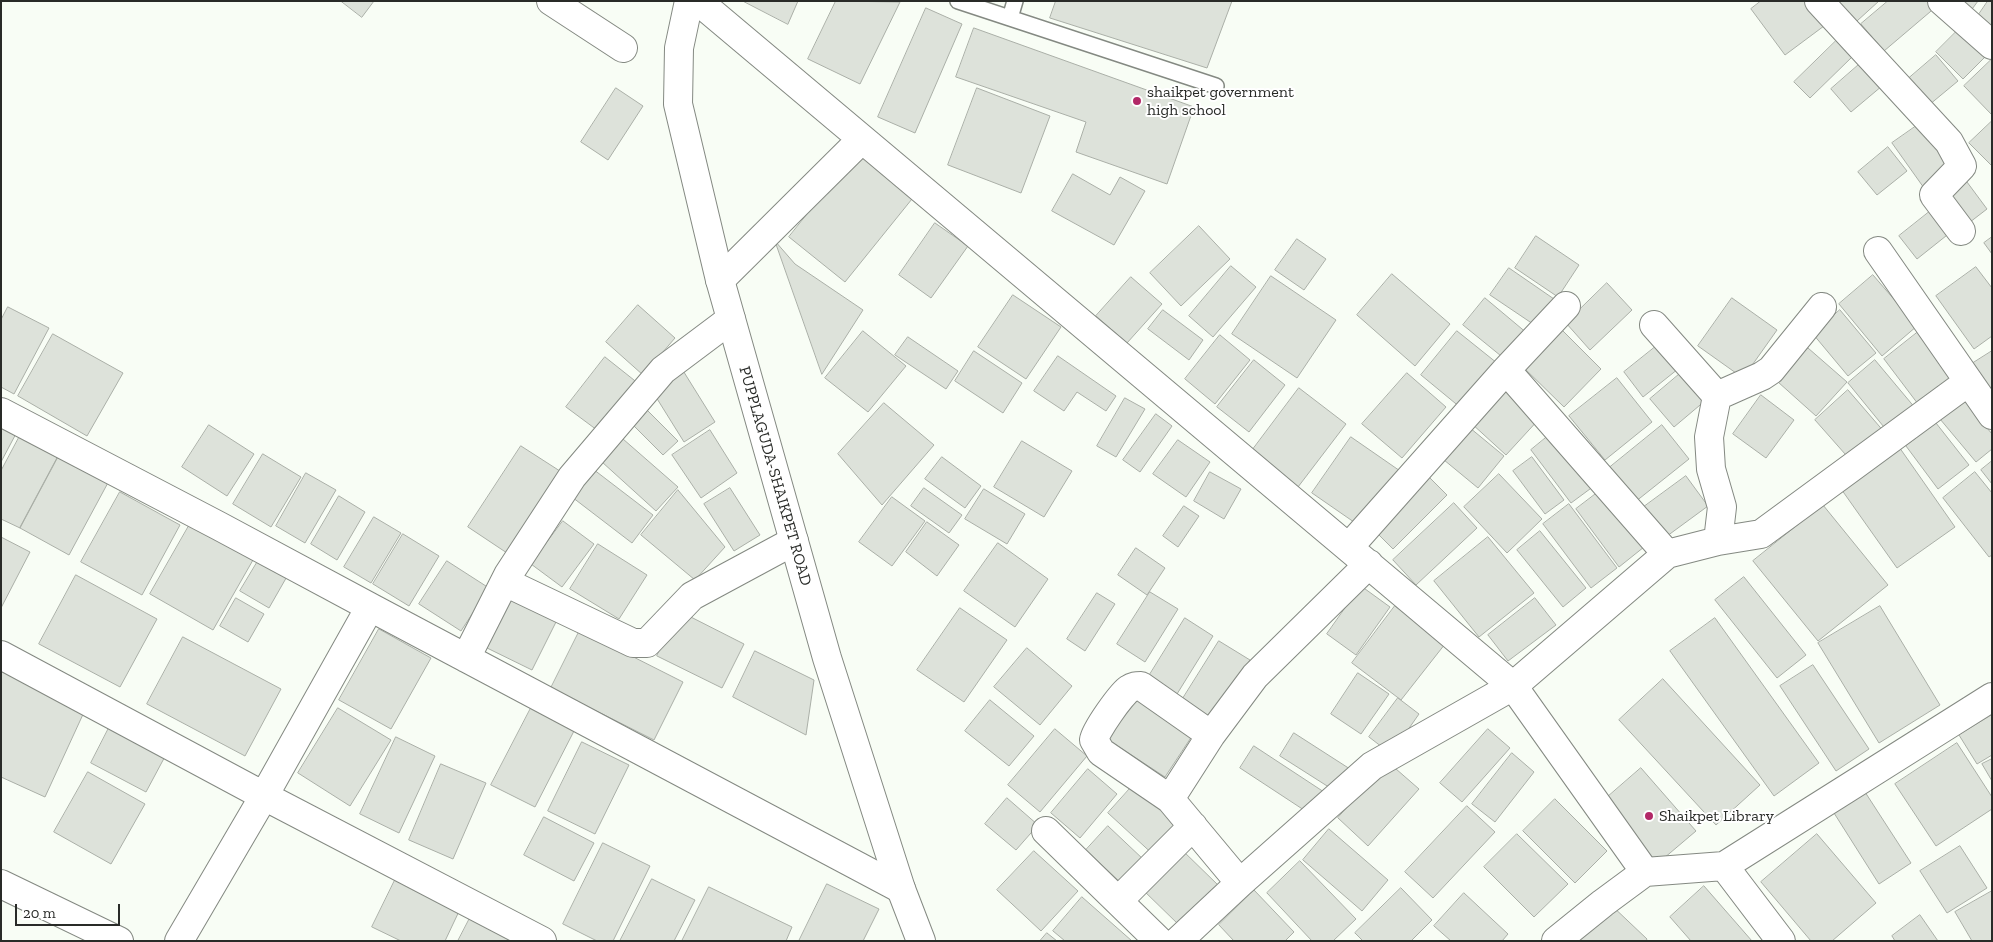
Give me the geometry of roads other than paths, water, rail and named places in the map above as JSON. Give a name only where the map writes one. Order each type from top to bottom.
[{"type":"street","points":[[551,1],[623,48]]},
{"type":"street","name":"PUPPLAGUDA-SHAIKPET ROAD","points":[[688,1],[679,48],[678,104],[720,280],[827,658],[901,889],[921,941]]},
{"type":"street","points":[[698,1],[1513,686],[1645,872]]},
{"type":"street","points":[[1820,1],[1949,142],[1962,166],[1934,195],[1961,231]]},
{"type":"street","points":[[1942,1],[1992,45]]},
{"type":"street","points":[[720,280],[862,139]]},
{"type":"street","points":[[1878,251],[1992,416]]},
{"type":"street","points":[[1170,799],[1211,736],[1255,676],[1360,556],[1506,370],[1566,306]]},
{"type":"street","points":[[1717,396],[1762,376],[1771,370],[1822,307]]},
{"type":"street","points":[[466,658],[505,582],[572,477],[663,370],[731,319]]},
{"type":"street","points":[[1654,326],[1717,396]]},
{"type":"street","points":[[1506,370],[1667,554]]},
{"type":"street","points":[[1178,941],[1240,882],[1372,766],[1513,686],[1667,554],[1718,541],[1761,534],[1968,382]]},
{"type":"street","points":[[1717,396],[1709,438],[1711,469],[1722,507],[1718,541]]},
{"type":"street","points":[[1,412],[220,526],[901,889]]},
{"type":"street","points":[[505,582],[633,643],[647,643],[692,596],[794,541]]},
{"type":"street","points":[[180,941],[370,607]]},
{"type":"street","points":[[1,655],[264,796],[542,941]]},
{"type":"street","points":[[1211,736],[1140,686],[1135,686],[1127,690],[1097,730],[1094,740],[1101,752],[1170,799],[1240,882]]},
{"type":"street","points":[[1556,941],[1603,902],[1645,872],[1724,866],[1992,697]]},
{"type":"street","points":[[1118,901],[1193,826]]},
{"type":"street","points":[[1046,831],[1159,941]]},
{"type":"street","points":[[1724,866],[1781,941]]},
{"type":"street","points":[[1,884],[119,941]]},
{"type":"lane","points":[[958,1],[1216,86]]},
{"type":"lane","points":[[1010,18],[1016,1]]},
{"type":"place","name":"shaikpet government high school","points":[[1137,101]]},
{"type":"place","name":"Shaikpet Library","points":[[1649,816]]}]
